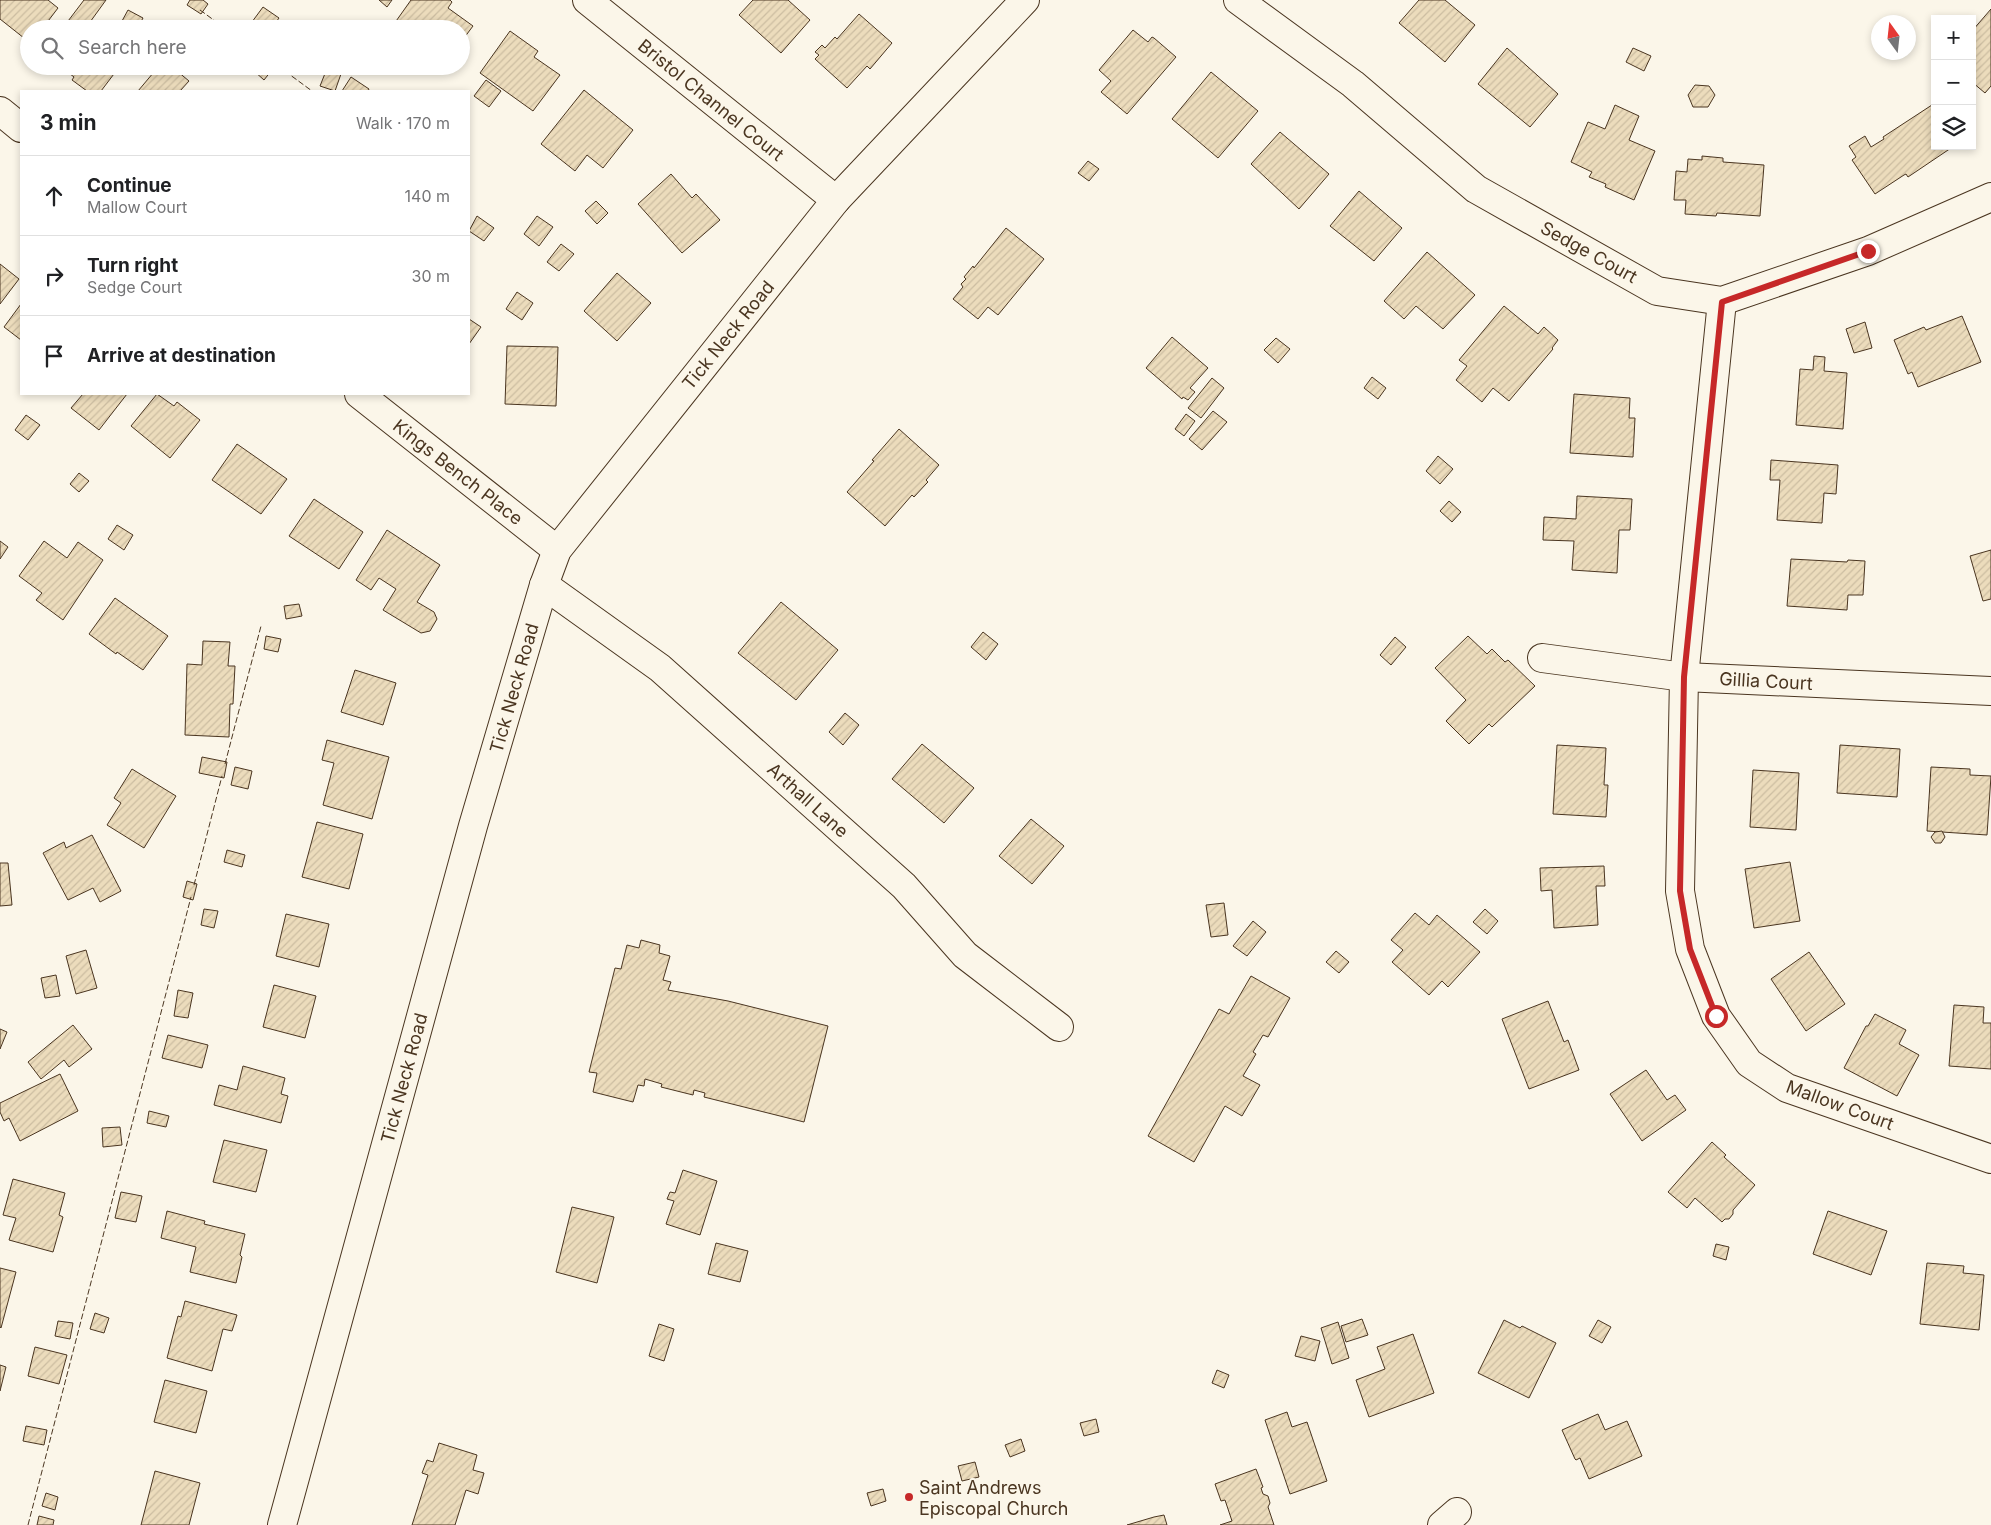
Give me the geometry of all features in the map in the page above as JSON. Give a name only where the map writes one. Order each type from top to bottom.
[{"type":"street","name":"Bristol Channel Court","points":[[587,0],[836,200]]},
{"type":"street","name":"Tick Neck Road","points":[[282,1525],[473,826],[556,550],[836,200],[1025,0]]},
{"type":"street","name":"Sedge Court","points":[[1238,0],[1353,84],[1476,189],[1657,291],[1722,302],[1868,251],[1991,197]]},
{"type":"street","points":[[0,111],[20,127]]},
{"type":"street","name":"Mallow Court","points":[[1722,302],[1684,677],[1680,891],[1690,949],[1716,1016],[1750,1063],[1787,1088],[1991,1159]]},
{"type":"street","name":"Kings Bench Place","points":[[359,395],[556,550]]},
{"type":"street","name":"Arthall Lane","points":[[544,585],[660,668],[904,886],[965,956],[1059,1027]]},
{"type":"street","name":"Gillia Court","points":[[1542,658],[1684,677],[1991,691]]},
{"type":"building","points":[[0,0],[48,0],[58,8],[49,20],[20,20],[20,35],[0,19]]},
{"type":"building","points":[[84,0],[106,0],[92,20],[69,20]]},
{"type":"building","points":[[190,0],[203,0],[208,4],[201,14],[187,5]]},
{"type":"building","points":[[379,0],[392,0],[387,7]]},
{"type":"building","points":[[411,0],[450,0],[452,2],[448,8],[465,20],[397,20]]},
{"type":"building","points":[[753,0],[788,0],[810,20],[781,53],[739,15]]},
{"type":"building","points":[[1419,0],[1445,0],[1475,25],[1445,62],[1399,23]]},
{"type":"building","points":[[263,7],[279,18],[278,20],[253,20]]},
{"type":"building","points":[[1991,9],[1991,86],[1985,93],[1976,85],[1976,26]]},
{"type":"building","points":[[128,10],[143,18],[142,20],[123,20]]},
{"type":"building","points":[[859,14],[892,43],[870,69],[867,66],[847,88],[815,59],[819,55],[815,52],[822,45],[825,48],[835,37],[837,39]]},
{"type":"building","points":[[1133,30],[1148,42],[1152,37],[1154,38],[1176,57],[1127,114],[1101,92],[1111,81],[1099,70]]},
{"type":"building","points":[[510,31],[538,51],[534,57],[560,75],[533,111],[480,73]]},
{"type":"building","points":[[1507,48],[1558,94],[1530,127],[1478,84]]},
{"type":"building","points":[[1633,48],[1651,56],[1644,71],[1626,62]]},
{"type":"building","points":[[1211,72],[1258,111],[1218,158],[1172,119]]},
{"type":"building","points":[[71,75],[113,75],[102,90],[86,90],[72,80],[74,77]]},
{"type":"building","points":[[151,75],[182,75],[189,81],[181,90],[139,90]]},
{"type":"building","points":[[258,75],[268,75],[264,80]]},
{"type":"building","points":[[324,75],[341,75],[335,90],[320,86]]},
{"type":"building","points":[[351,77],[369,89],[368,90],[343,90]]},
{"type":"building","points":[[486,80],[501,91],[489,107],[474,96]]},
{"type":"building","points":[[1695,85],[1709,86],[1715,95],[1708,107],[1693,107],[1688,95]]},
{"type":"building","points":[[584,90],[633,130],[603,168],[587,155],[575,171],[541,144]]},
{"type":"building","points":[[1615,105],[1639,116],[1629,140],[1655,151],[1634,200],[1605,187],[1606,184],[1589,177],[1592,172],[1571,162],[1588,122],[1605,129]]},
{"type":"building","points":[[1931,106],[1931,150],[1948,150],[1908,177],[1906,174],[1904,175],[1875,194],[1852,160],[1856,157],[1849,146],[1865,136],[1871,147],[1884,139],[1883,137]]},
{"type":"building","points":[[1280,132],[1329,174],[1299,209],[1251,164]]},
{"type":"building","points":[[1702,156],[1723,158],[1723,162],[1764,165],[1760,216],[1717,213],[1716,216],[1685,214],[1686,200],[1674,200],[1676,171],[1687,172],[1688,159],[1702,160]]},
{"type":"building","points":[[1088,161],[1099,169],[1089,181],[1078,173]]},
{"type":"building","points":[[671,174],[692,198],[696,194],[720,220],[682,253],[638,204]]},
{"type":"building","points":[[1359,191],[1402,228],[1374,261],[1330,226]]},
{"type":"building","points":[[596,201],[608,213],[597,224],[585,211]]},
{"type":"building","points":[[477,216],[494,228],[484,241],[470,232]]},
{"type":"building","points":[[537,216],[553,227],[539,246],[524,234]]},
{"type":"building","points":[[1006,228],[1044,259],[998,315],[988,307],[978,319],[953,299],[963,287],[961,284],[966,279],[964,277],[973,266],[974,268]]},
{"type":"building","points":[[561,244],[574,254],[559,271],[547,262]]},
{"type":"building","points":[[1427,252],[1475,295],[1443,329],[1416,306],[1404,319],[1384,301]]},
{"type":"building","points":[[0,264],[19,279],[0,304]]},
{"type":"building","points":[[617,273],[651,303],[617,341],[584,311]]},
{"type":"building","points":[[517,292],[533,303],[522,320],[506,309]]},
{"type":"building","points":[[20,305],[20,339],[4,327]]},
{"type":"building","points":[[1504,306],[1538,334],[1544,327],[1558,340],[1553,349],[1509,401],[1493,388],[1482,402],[1456,380],[1467,366],[1459,360]]},
{"type":"building","points":[[1962,316],[1981,362],[1918,387],[1912,372],[1908,374],[1894,340],[1924,327],[1926,330]]},
{"type":"building","points":[[470,320],[481,327],[470,343]]},
{"type":"building","points":[[1865,322],[1872,348],[1854,353],[1846,329]]},
{"type":"building","points":[[1172,337],[1208,368],[1190,388],[1195,392],[1188,400],[1183,397],[1182,399],[1146,368]]},
{"type":"building","points":[[1276,338],[1290,349],[1278,363],[1264,350]]},
{"type":"building","points":[[507,346],[558,347],[556,406],[505,404]]},
{"type":"building","points":[[1814,356],[1825,357],[1824,371],[1847,373],[1843,429],[1796,425],[1800,369],[1813,370]]},
{"type":"building","points":[[1372,377],[1386,388],[1378,399],[1364,388]]},
{"type":"building","points":[[1212,378],[1224,388],[1201,418],[1188,408]]},
{"type":"building","points":[[1574,394],[1630,398],[1629,418],[1635,418],[1633,457],[1570,453]]},
{"type":"building","points":[[82,395],[126,395],[99,430],[71,408]]},
{"type":"building","points":[[156,395],[174,406],[177,402],[200,420],[170,458],[131,426]]},
{"type":"building","points":[[1213,411],[1227,422],[1202,450],[1189,439]]},
{"type":"building","points":[[1186,414],[1195,421],[1184,436],[1175,429]]},
{"type":"building","points":[[26,415],[40,425],[28,440],[15,430]]},
{"type":"building","points":[[899,429],[939,465],[926,480],[928,482],[914,497],[912,495],[885,526],[847,492]]},
{"type":"building","points":[[237,444],[287,479],[261,514],[212,480]]},
{"type":"building","points":[[1438,456],[1453,469],[1440,484],[1426,471]]},
{"type":"building","points":[[1771,460],[1838,465],[1836,494],[1824,493],[1822,523],[1777,520],[1780,480],[1770,480]]},
{"type":"building","points":[[79,473],[89,481],[79,492],[70,484]]},
{"type":"building","points":[[1577,496],[1632,499],[1630,530],[1619,530],[1617,573],[1572,570],[1574,541],[1543,540],[1544,517],[1576,519]]},
{"type":"building","points":[[314,499],[363,532],[339,569],[289,536]]},
{"type":"building","points":[[1449,501],[1461,512],[1452,522],[1440,511]]},
{"type":"building","points":[[117,525],[133,535],[124,550],[108,539]]},
{"type":"building","points":[[387,530],[440,565],[417,602],[434,612],[437,619],[430,631],[421,633],[383,610],[396,589],[379,578],[371,590],[356,580]]},
{"type":"building","points":[[0,541],[8,547],[0,559]]},
{"type":"building","points":[[44,541],[67,558],[78,542],[103,560],[63,620],[36,600],[42,593],[19,576]]},
{"type":"building","points":[[1991,550],[1991,599],[1983,601],[1970,556]]},
{"type":"building","points":[[1791,559],[1865,561],[1863,595],[1848,595],[1847,610],[1787,606]]},
{"type":"building","points":[[115,598],[168,636],[143,670],[117,652],[116,654],[89,634]]},
{"type":"building","points":[[781,602],[838,650],[796,700],[738,653]]},
{"type":"building","points":[[299,604],[302,616],[286,619],[284,606]]},
{"type":"building","points":[[983,632],[998,644],[986,660],[971,647]]},
{"type":"building","points":[[266,636],[281,639],[278,652],[264,649]]},
{"type":"building","points":[[1468,636],[1487,654],[1492,649],[1505,662],[1508,660],[1535,686],[1492,727],[1489,724],[1469,744],[1446,721],[1466,700],[1435,668]]},
{"type":"building","points":[[1395,637],[1406,647],[1391,665],[1380,655]]},
{"type":"building","points":[[203,641],[230,642],[228,666],[235,666],[233,704],[230,704],[229,737],[185,735],[187,664],[202,665]]},
{"type":"building","points":[[355,670],[396,683],[383,725],[341,712]]},
{"type":"building","points":[[845,713],[859,725],[843,745],[829,732]]},
{"type":"building","points":[[327,740],[389,757],[372,819],[323,805],[334,763],[322,760]]},
{"type":"building","points":[[922,744],[974,788],[944,823],[892,779]]},
{"type":"building","points":[[1557,745],[1606,748],[1604,785],[1608,785],[1606,817],[1553,814]]},
{"type":"building","points":[[1840,745],[1900,749],[1897,797],[1837,793]]},
{"type":"building","points":[[202,757],[227,762],[224,778],[199,773]]},
{"type":"building","points":[[235,767],[252,771],[248,789],[231,785]]},
{"type":"building","points":[[1931,767],[1970,769],[1970,775],[1991,776],[1987,835],[1927,831]]},
{"type":"building","points":[[132,769],[176,796],[144,848],[107,825],[121,803],[114,798]]},
{"type":"building","points":[[1753,770],[1799,773],[1796,830],[1750,827]]},
{"type":"building","points":[[1031,819],[1064,846],[1032,884],[999,856]]},
{"type":"building","points":[[317,822],[363,834],[349,889],[302,877]]},
{"type":"building","points":[[1942,831],[1945,837],[1941,843],[1935,843],[1931,837],[1935,832]]},
{"type":"building","points":[[92,835],[121,891],[100,902],[93,888],[68,900],[43,853],[64,842],[66,848]]},
{"type":"building","points":[[227,850],[245,855],[242,867],[224,862]]},
{"type":"building","points":[[1790,862],[1800,921],[1754,928],[1745,869]]},
{"type":"building","points":[[0,863],[8,863],[12,905],[0,906]]},
{"type":"building","points":[[1604,866],[1605,886],[1596,886],[1598,925],[1554,928],[1552,890],[1541,891],[1540,868]]},
{"type":"building","points":[[187,881],[197,884],[193,900],[183,897]]},
{"type":"building","points":[[1224,903],[1228,935],[1211,937],[1206,905]]},
{"type":"building","points":[[204,909],[218,911],[214,928],[201,925]]},
{"type":"building","points":[[1485,909],[1498,921],[1487,934],[1473,922]]},
{"type":"building","points":[[1415,913],[1429,925],[1437,915],[1480,952],[1448,987],[1442,981],[1429,995],[1392,962],[1403,950],[1391,940]]},
{"type":"building","points":[[286,914],[329,924],[319,967],[276,956]]},
{"type":"building","points":[[1253,921],[1266,932],[1247,956],[1233,946]]},
{"type":"building","points":[[641,940],[660,945],[659,953],[670,956],[663,980],[671,982],[668,990],[728,1001],[828,1026],[804,1122],[704,1097],[705,1093],[694,1090],[693,1095],[661,1087],[662,1084],[645,1079],[644,1086],[638,1085],[633,1102],[593,1092],[597,1073],[589,1072],[615,968],[621,969],[627,945],[639,948]]},
{"type":"building","points":[[86,950],[97,988],[76,994],[66,956]]},
{"type":"building","points":[[1336,951],[1349,962],[1339,973],[1326,962]]},
{"type":"building","points":[[1809,952],[1845,1004],[1806,1031],[1771,979]]},
{"type":"building","points":[[56,975],[60,996],[45,998],[41,978]]},
{"type":"building","points":[[1251,976],[1290,998],[1268,1037],[1263,1035],[1253,1052],[1256,1054],[1243,1076],[1260,1085],[1242,1116],[1225,1106],[1194,1162],[1148,1136],[1219,1009],[1229,1014]]},
{"type":"building","points":[[274,985],[316,996],[305,1038],[263,1027]]},
{"type":"building","points":[[178,990],[193,993],[188,1018],[174,1016]]},
{"type":"building","points":[[1548,1001],[1564,1042],[1568,1040],[1579,1070],[1529,1089],[1502,1019]]},
{"type":"building","points":[[1954,1005],[1984,1007],[1983,1023],[1991,1023],[1991,1069],[1949,1066]]},
{"type":"building","points":[[1875,1014],[1906,1030],[1899,1044],[1919,1055],[1897,1096],[1844,1068],[1866,1026],[1868,1026]]},
{"type":"building","points":[[73,1025],[92,1049],[69,1067],[64,1060],[41,1079],[28,1062]]},
{"type":"building","points":[[0,1029],[7,1032],[0,1049]]},
{"type":"building","points":[[168,1035],[208,1045],[202,1068],[162,1058]]},
{"type":"building","points":[[243,1066],[285,1078],[281,1094],[288,1096],[281,1123],[214,1105],[219,1085],[237,1090]]},
{"type":"building","points":[[1646,1070],[1667,1100],[1675,1095],[1686,1110],[1642,1141],[1610,1094]]},
{"type":"building","points":[[60,1074],[78,1111],[20,1141],[9,1118],[4,1121],[0,1112],[0,1103]]},
{"type":"building","points":[[149,1111],[169,1116],[166,1127],[147,1123]]},
{"type":"building","points":[[120,1127],[122,1145],[103,1147],[102,1128]]},
{"type":"building","points":[[224,1140],[267,1150],[256,1192],[213,1182]]},
{"type":"building","points":[[1712,1142],[1726,1155],[1724,1157],[1755,1185],[1733,1210],[1733,1214],[1729,1219],[1725,1219],[1722,1222],[1695,1198],[1687,1208],[1668,1192]]},
{"type":"building","points":[[683,1170],[717,1181],[700,1235],[666,1224],[674,1201],[667,1199],[670,1192],[675,1193]]},
{"type":"building","points":[[13,1179],[65,1193],[59,1215],[63,1217],[53,1252],[9,1240],[16,1218],[3,1215]]},
{"type":"building","points":[[121,1192],[142,1196],[136,1222],[115,1218]]},
{"type":"building","points":[[572,1207],[614,1217],[597,1283],[556,1272]]},
{"type":"building","points":[[167,1211],[205,1221],[204,1224],[245,1234],[236,1283],[190,1272],[196,1247],[161,1238]]},
{"type":"building","points":[[1828,1211],[1887,1231],[1871,1275],[1813,1254]]},
{"type":"building","points":[[716,1243],[748,1251],[740,1282],[708,1274]]},
{"type":"building","points":[[1716,1244],[1729,1247],[1726,1260],[1713,1256]]},
{"type":"building","points":[[1927,1263],[1964,1266],[1963,1273],[1984,1275],[1979,1330],[1920,1324]]},
{"type":"building","points":[[0,1268],[16,1272],[1,1328],[0,1327]]},
{"type":"building","points":[[185,1301],[237,1315],[232,1331],[223,1329],[212,1371],[167,1358],[178,1316],[181,1317]]},
{"type":"building","points":[[95,1313],[109,1318],[104,1333],[90,1329]]},
{"type":"building","points":[[1362,1319],[1368,1335],[1346,1342],[1341,1326]]},
{"type":"building","points":[[1504,1320],[1520,1328],[1522,1326],[1556,1343],[1529,1398],[1478,1373]]},
{"type":"building","points":[[1598,1320],[1611,1327],[1602,1343],[1589,1336]]},
{"type":"building","points":[[58,1321],[73,1323],[70,1339],[55,1336]]},
{"type":"building","points":[[1338,1322],[1349,1358],[1332,1364],[1321,1328]]},
{"type":"building","points":[[659,1324],[674,1329],[664,1361],[649,1356]]},
{"type":"building","points":[[1413,1334],[1434,1393],[1369,1417],[1356,1380],[1385,1369],[1377,1347]]},
{"type":"building","points":[[1301,1336],[1320,1341],[1315,1361],[1295,1356]]},
{"type":"building","points":[[35,1347],[67,1355],[59,1384],[28,1376]]},
{"type":"building","points":[[0,1365],[6,1367],[0,1391]]},
{"type":"building","points":[[1217,1370],[1229,1375],[1224,1388],[1212,1383]]},
{"type":"building","points":[[165,1380],[207,1391],[196,1433],[154,1422]]},
{"type":"building","points":[[1287,1412],[1292,1427],[1307,1422],[1327,1481],[1290,1494],[1265,1420]]},
{"type":"building","points":[[1598,1414],[1605,1430],[1627,1421],[1642,1456],[1589,1479],[1580,1458],[1575,1459],[1562,1430]]},
{"type":"building","points":[[1096,1419],[1099,1432],[1084,1436],[1080,1423]]},
{"type":"building","points":[[26,1426],[47,1430],[44,1445],[23,1441]]},
{"type":"building","points":[[1021,1439],[1025,1451],[1010,1457],[1005,1445]]},
{"type":"building","points":[[439,1443],[477,1455],[473,1470],[484,1473],[478,1494],[466,1490],[455,1525],[412,1525],[428,1475],[422,1473],[427,1460],[433,1462]]},
{"type":"building","points":[[975,1462],[979,1477],[962,1481],[958,1466]]},
{"type":"building","points":[[1256,1469],[1263,1487],[1261,1488],[1263,1494],[1268,1496],[1270,1503],[1268,1507],[1274,1525],[1220,1525],[1232,1521],[1225,1500],[1221,1501],[1215,1484]]},
{"type":"building","points":[[155,1471],[200,1483],[189,1525],[141,1525]]},
{"type":"building","points":[[883,1489],[886,1501],[871,1506],[867,1493]]},
{"type":"building","points":[[46,1493],[58,1497],[55,1510],[42,1506]]},
{"type":"building","points":[[1164,1515],[1167,1525],[1127,1525],[1154,1517]]},
{"type":"building","points":[[39,1516],[54,1520],[53,1525],[37,1525]]},
{"type":"fence","points":[[200,10],[214,20]]},
{"type":"fence","points":[[290,75],[311,90]]},
{"type":"fence","points":[[225,764],[261,626]]},
{"type":"fence","points":[[194,885],[222,776]]},
{"type":"fence","points":[[28,1525],[191,897]]},
{"type":"place","name":"Saint Andrews Episcopal Church","points":[[909,1497]]},
{"type":"route","points":[[1716,1016],[1690,949],[1680,891],[1684,677],[1722,302],[1868,251]]}]
